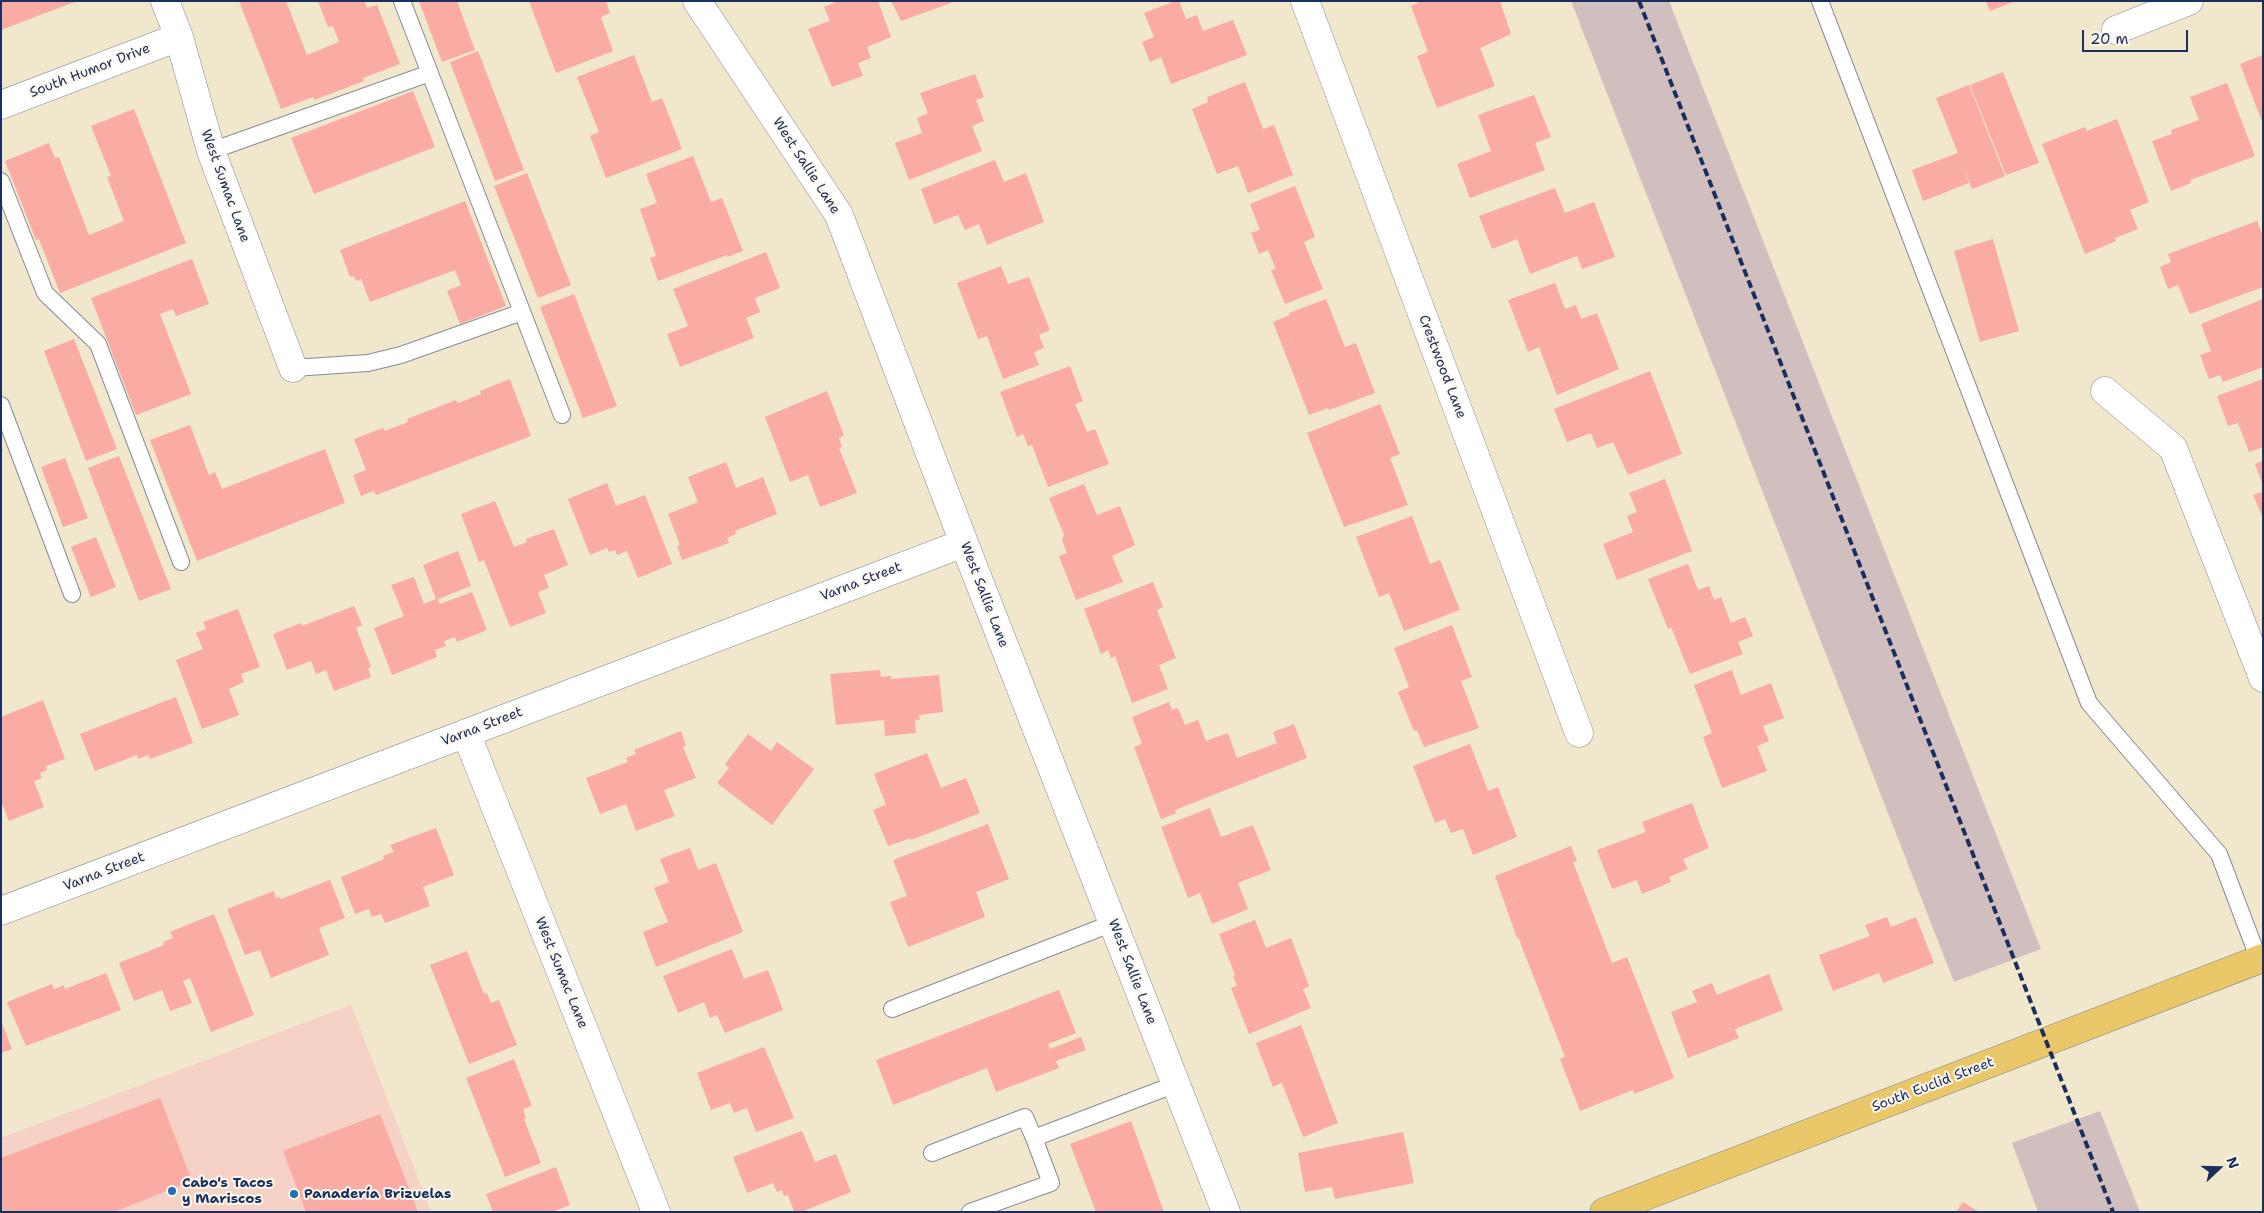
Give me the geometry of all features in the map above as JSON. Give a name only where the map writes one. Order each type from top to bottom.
[{"type":"main road","name":"South Euclid Street","points":[[1604,1212],[2261,959]]},
{"type":"street","name":"West Sumac Lane","points":[[166,1],[179,37],[211,151],[293,368]]},
{"type":"street","name":"West Sallie Lane","points":[[697,1],[839,215],[964,543],[1226,1212]]},
{"type":"street","name":"Crestwood Lane","points":[[1305,1],[1579,733]]},
{"type":"street","points":[[2116,30],[2189,1]]},
{"type":"street","name":"South Humor Drive","points":[[1,105],[179,37]]},
{"type":"street","points":[[2105,391],[2173,448],[2263,678]]},
{"type":"street","name":"Varna Street","points":[[1,911],[964,543]]},
{"type":"street","name":"West Sumac Lane","points":[[466,733],[656,1212]]},
{"type":"lane","points":[[402,1],[562,415]]},
{"type":"lane","points":[[1820,1],[2089,703],[2219,854],[2261,959]]},
{"type":"lane","points":[[211,151],[430,73]]},
{"type":"lane","points":[[1,181],[44,293],[98,344],[181,562]]},
{"type":"lane","points":[[293,368],[368,363],[401,355],[522,312]]},
{"type":"lane","points":[[1,405],[72,594]]},
{"type":"lane","points":[[892,1009],[1113,923]]},
{"type":"lane","points":[[1034,1138],[1176,1084]]},
{"type":"lane","points":[[932,1153],[1025,1117],[1051,1183],[970,1212]]},
{"type":"shaded area","points":[[1571,1],[1669,1],[2041,949],[1954,982]]},
{"type":"shaded area","points":[[351,1005],[431,1212],[1,1212],[1,1138]]},
{"type":"shaded area","points":[[2100,1111],[2140,1212],[2038,1212],[2012,1143]]},
{"type":"building","points":[[1,1],[77,1],[1,30]]},
{"type":"building","points":[[239,1],[286,1],[307,55],[339,42],[333,26],[328,27],[318,1],[364,1],[367,8],[377,5],[400,64],[363,78],[364,81],[314,100],[313,97],[281,109]]},
{"type":"building","points":[[419,1],[457,1],[475,50],[442,62]]},
{"type":"building","points":[[529,1],[606,1],[610,13],[601,17],[613,51],[556,73]]},
{"type":"building","points":[[838,1],[878,1],[891,37],[867,47],[871,58],[858,63],[863,76],[832,87],[808,29],[830,21],[824,7]]},
{"type":"building","points":[[891,1],[951,1],[951,3],[901,21]]},
{"type":"building","points":[[1179,1],[1186,19],[1197,15],[1203,31],[1233,20],[1247,55],[1171,84],[1161,57],[1150,62],[1142,42],[1154,37],[1144,13]]},
{"type":"building","points":[[1422,1],[1500,1],[1511,34],[1480,48],[1495,86],[1437,108],[1417,56],[1428,52],[1411,6]]},
{"type":"building","points":[[1986,1],[2016,1],[1990,11]]},
{"type":"building","points":[[478,51],[524,170],[495,181],[450,62]]},
{"type":"building","points":[[634,55],[652,102],[662,98],[682,149],[606,178],[590,136],[599,132],[577,77]]},
{"type":"building","points":[[2263,55],[2263,124],[2240,64]]},
{"type":"building","points":[[2003,72],[2039,163],[2006,175],[1970,85]]},
{"type":"building","points":[[975,74],[984,97],[976,100],[984,121],[972,126],[982,151],[909,180],[895,143],[922,133],[917,118],[928,113],[920,93]]},
{"type":"building","points":[[1245,82],[1263,129],[1274,125],[1293,175],[1248,193],[1238,166],[1217,174],[1192,109],[1208,102],[1207,97]]},
{"type":"building","points":[[2227,83],[2255,156],[2190,180],[2191,183],[2171,191],[2152,141],[2172,134],[2171,130],[2199,120],[2190,97]]},
{"type":"building","points":[[1969,85],[2005,176],[1972,189],[1962,163],[1969,183],[1923,201],[1912,170],[1958,153],[1936,98]]},
{"type":"building","points":[[413,91],[435,147],[314,194],[291,138]]},
{"type":"building","points":[[1534,95],[1551,137],[1535,143],[1545,170],[1470,198],[1457,164],[1491,151],[1478,115]]},
{"type":"building","points":[[134,109],[186,243],[60,293],[39,239],[36,240],[5,161],[49,143],[55,158],[59,157],[89,235],[124,221],[107,177],[111,176],[91,126]]},
{"type":"building","points":[[2117,119],[2149,202],[2130,210],[2138,229],[2115,238],[2116,241],[2085,254],[2042,144],[2085,127],[2087,131]]},
{"type":"building","points":[[693,156],[711,202],[722,198],[743,251],[727,257],[727,255],[658,281],[650,258],[656,256],[640,209],[657,203],[646,174]]},
{"type":"building","points":[[995,160],[1004,182],[1026,173],[1044,222],[987,245],[979,224],[965,230],[958,215],[934,224],[921,189]]},
{"type":"building","points":[[527,173],[571,285],[538,298],[494,186]]},
{"type":"building","points":[[1295,186],[1315,237],[1304,242],[1323,289],[1285,304],[1271,270],[1276,269],[1268,250],[1259,254],[1251,233],[1260,230],[1250,204]]},
{"type":"building","points":[[1555,188],[1565,213],[1594,202],[1615,257],[1582,269],[1577,256],[1530,274],[1517,239],[1492,249],[1479,216]]},
{"type":"building","points":[[465,201],[506,306],[460,324],[447,291],[461,285],[455,270],[370,302],[361,279],[356,281],[354,276],[350,277],[340,250]]},
{"type":"building","points":[[2257,221],[2263,236],[2263,287],[2190,314],[2178,285],[2168,289],[2160,267],[2171,262],[2168,254]]},
{"type":"building","points":[[1993,239],[2019,331],[1980,342],[1954,251]]},
{"type":"building","points":[[766,252],[780,288],[755,298],[760,312],[746,318],[754,338],[680,367],[667,334],[688,326],[673,289]]},
{"type":"building","points":[[192,259],[209,304],[176,316],[173,309],[160,314],[191,394],[136,415],[91,298]]},
{"type":"building","points":[[1001,266],[1008,284],[1029,277],[1050,330],[1039,335],[1044,348],[1034,352],[1039,365],[1003,379],[987,336],[978,339],[957,283]]},
{"type":"building","points":[[1555,283],[1565,309],[1576,305],[1581,319],[1597,313],[1619,369],[1557,395],[1539,347],[1528,352],[1508,300]]},
{"type":"building","points":[[574,294],[617,406],[583,418],[540,307]]},
{"type":"building","points":[[1326,299],[1345,347],[1356,343],[1375,393],[1329,410],[1328,408],[1309,415],[1273,322],[1290,315],[1289,313]]},
{"type":"building","points":[[2263,299],[2263,367],[2223,382],[2220,375],[2209,379],[2200,355],[2211,351],[2201,324]]},
{"type":"building","points":[[74,339],[117,449],[86,461],[44,351]]},
{"type":"building","points":[[1070,366],[1083,401],[1075,404],[1087,432],[1095,429],[1109,464],[1048,487],[1032,445],[1028,446],[1023,434],[1017,437],[1000,392]]},
{"type":"building","points":[[1650,371],[1682,454],[1628,475],[1613,442],[1597,448],[1591,433],[1567,442],[1554,409]]},
{"type":"building","points":[[510,379],[531,436],[376,495],[374,491],[361,496],[353,475],[366,470],[354,439],[383,428],[385,431],[408,422],[407,419],[456,400],[458,403],[481,394],[480,391]]},
{"type":"building","points":[[2263,379],[2263,447],[2249,452],[2238,423],[2228,426],[2217,396]]},
{"type":"building","points":[[827,391],[844,435],[839,438],[842,447],[839,448],[857,493],[820,507],[808,475],[790,482],[765,417]]},
{"type":"building","points":[[1380,404],[1400,454],[1390,458],[1408,505],[1344,527],[1307,433]]},
{"type":"building","points":[[190,425],[209,475],[215,472],[222,489],[325,449],[345,503],[197,561],[150,440]]},
{"type":"building","points":[[119,456],[171,589],[139,601],[88,468]]},
{"type":"building","points":[[65,458],[88,518],[63,527],[41,467]]},
{"type":"building","points":[[2263,461],[2263,485],[2255,464]]},
{"type":"building","points":[[726,462],[736,488],[763,477],[777,514],[735,531],[736,534],[727,538],[729,543],[682,560],[677,546],[680,545],[668,514],[698,502],[688,477]]},
{"type":"building","points":[[1665,479],[1692,551],[1617,580],[1603,544],[1633,532],[1627,516],[1637,512],[1629,493]]},
{"type":"building","points":[[607,483],[616,506],[645,495],[672,564],[638,578],[627,551],[617,555],[615,550],[609,552],[607,548],[590,555],[568,499]]},
{"type":"building","points":[[1084,484],[1097,515],[1120,506],[1135,545],[1112,556],[1123,582],[1076,600],[1059,556],[1067,553],[1062,540],[1064,535],[1049,498]]},
{"type":"building","points":[[2263,492],[2263,518],[2253,495]]},
{"type":"building","points":[[495,501],[514,547],[527,542],[526,539],[554,529],[568,565],[544,575],[549,588],[538,592],[546,613],[510,627],[484,560],[479,562],[461,514]]},
{"type":"building","points":[[1412,516],[1430,564],[1440,560],[1460,610],[1404,631],[1389,593],[1379,597],[1356,537]]},
{"type":"building","points":[[96,537],[116,587],[91,597],[71,547]]},
{"type":"building","points":[[458,551],[471,586],[438,599],[440,604],[472,592],[487,630],[457,642],[455,637],[444,641],[446,646],[435,650],[437,657],[392,675],[374,628],[404,616],[391,585],[414,577],[424,604],[436,599],[423,565]]},
{"type":"building","points":[[1688,564],[1698,590],[1709,586],[1714,600],[1721,597],[1731,623],[1745,617],[1753,636],[1738,642],[1743,654],[1690,674],[1671,627],[1668,629],[1648,579]]},
{"type":"building","points":[[1153,582],[1163,607],[1157,610],[1176,658],[1159,665],[1168,689],[1132,703],[1115,656],[1111,658],[1108,650],[1101,654],[1084,609]]},
{"type":"building","points":[[354,606],[362,625],[356,628],[371,667],[368,668],[371,677],[334,691],[326,670],[316,674],[311,661],[287,670],[273,634],[301,623],[302,626]]},
{"type":"building","points":[[238,609],[260,667],[241,674],[244,682],[229,689],[239,715],[202,729],[176,660],[203,649],[196,633],[206,629],[203,622]]},
{"type":"building","points":[[1452,625],[1472,677],[1461,681],[1479,728],[1424,747],[1417,730],[1414,731],[1398,692],[1409,687],[1394,648]]},
{"type":"building","points":[[880,670],[881,677],[891,676],[891,679],[939,675],[943,712],[919,715],[920,720],[915,720],[916,733],[885,736],[884,720],[836,725],[830,674]]},
{"type":"building","points":[[1732,670],[1741,695],[1771,683],[1784,718],[1763,726],[1769,741],[1757,746],[1767,771],[1722,788],[1703,737],[1712,733],[1694,685]]},
{"type":"building","points":[[176,697],[193,743],[150,759],[148,755],[138,759],[137,755],[95,771],[80,734]]},
{"type":"building","points":[[43,700],[65,759],[46,766],[47,770],[40,773],[42,778],[34,781],[44,807],[9,821],[1,801],[1,717]]},
{"type":"building","points":[[1169,702],[1172,710],[1178,708],[1185,725],[1198,720],[1206,741],[1228,733],[1237,758],[1277,743],[1273,732],[1294,724],[1307,758],[1175,810],[1176,813],[1161,819],[1134,747],[1142,744],[1132,717]]},
{"type":"building","points":[[681,731],[686,746],[683,747],[696,778],[664,790],[675,816],[636,831],[626,804],[600,814],[586,778],[628,762],[626,758],[636,754],[634,750]]},
{"type":"building","points":[[748,734],[771,751],[777,742],[814,769],[772,825],[717,783],[729,768],[725,764]]},
{"type":"building","points":[[1470,744],[1488,791],[1498,787],[1517,837],[1473,855],[1463,829],[1451,833],[1445,819],[1435,823],[1413,766]]},
{"type":"building","points":[[927,753],[941,788],[966,778],[980,813],[911,840],[911,838],[888,846],[873,810],[886,805],[874,774]]},
{"type":"building","points":[[1692,803],[1709,848],[1683,859],[1688,869],[1669,877],[1671,882],[1642,894],[1637,880],[1612,889],[1597,850],[1646,832],[1642,822]]},
{"type":"building","points":[[1210,808],[1221,837],[1253,825],[1271,870],[1238,883],[1248,909],[1212,924],[1200,893],[1188,898],[1161,827]]},
{"type":"building","points":[[988,824],[1009,879],[976,892],[985,917],[908,947],[890,902],[907,896],[893,860]]},
{"type":"building","points":[[436,828],[454,875],[423,887],[430,906],[385,923],[381,914],[372,917],[369,909],[355,914],[341,877],[384,859],[383,856],[394,852],[390,845]]},
{"type":"building","points":[[1571,846],[1577,861],[1573,862],[1612,963],[1627,957],[1674,1078],[1634,1094],[1633,1090],[1580,1111],[1560,1059],[1565,1057],[1517,938],[1495,876]]},
{"type":"building","points":[[690,848],[698,870],[716,863],[743,932],[656,967],[643,932],[668,922],[654,888],[669,882],[660,859]]},
{"type":"building","points":[[330,880],[345,918],[319,928],[329,955],[271,978],[260,950],[245,955],[227,909],[274,891],[276,898],[280,897],[281,899]]},
{"type":"building","points":[[214,914],[254,1015],[211,1032],[190,978],[183,981],[192,1003],[170,1011],[162,990],[134,1001],[119,963],[164,945],[163,942],[173,938],[170,932]]},
{"type":"building","points":[[1887,917],[1891,927],[1916,917],[1934,963],[1883,983],[1879,973],[1833,991],[1819,955],[1870,936],[1865,925]]},
{"type":"building","points":[[1255,920],[1266,948],[1291,938],[1309,986],[1303,989],[1311,1008],[1249,1034],[1231,988],[1237,986],[1233,976],[1235,975],[1219,934]]},
{"type":"building","points":[[732,949],[744,979],[768,970],[783,1010],[725,1033],[717,1015],[710,1018],[704,1002],[678,1013],[663,976]]},
{"type":"building","points":[[467,951],[484,994],[487,993],[491,1003],[499,1000],[517,1045],[469,1064],[430,965]]},
{"type":"building","points":[[106,973],[121,1010],[26,1046],[7,1002],[52,984],[54,989],[64,985],[65,989]]},
{"type":"building","points":[[1769,974],[1783,1010],[1735,1029],[1739,1038],[1688,1058],[1671,1012],[1697,1002],[1692,991],[1712,983],[1717,995]]},
{"type":"building","points":[[1059,990],[1076,1033],[1048,1044],[1050,1049],[1081,1037],[1086,1050],[1056,1061],[1059,1068],[996,1092],[987,1068],[893,1105],[876,1060]]},
{"type":"building","points":[[1,1021],[12,1049],[1,1053]]},
{"type":"building","points":[[1301,1025],[1338,1123],[1303,1137],[1282,1083],[1273,1087],[1256,1043]]},
{"type":"building","points":[[764,1047],[794,1118],[756,1132],[747,1108],[734,1113],[730,1103],[711,1110],[697,1073]]},
{"type":"building","points":[[514,1059],[532,1106],[523,1109],[526,1118],[524,1119],[541,1163],[505,1177],[466,1078]]},
{"type":"building","points":[[160,1098],[192,1181],[114,1212],[1,1212],[1,1158]]},
{"type":"building","points":[[380,1114],[418,1212],[306,1212],[283,1151]]},
{"type":"building","points":[[1131,1121],[1164,1212],[1096,1212],[1070,1144]]},
{"type":"building","points":[[802,1131],[815,1162],[836,1154],[851,1192],[801,1212],[794,1212],[788,1195],[784,1196],[782,1190],[777,1192],[773,1183],[747,1193],[733,1157]]},
{"type":"building","points":[[1403,1132],[1414,1183],[1335,1199],[1332,1187],[1305,1192],[1298,1153]]},
{"type":"building","points":[[556,1167],[570,1205],[552,1212],[493,1212],[486,1194]]},
{"type":"building","points":[[1963,1202],[1979,1212],[1956,1212]]},
{"type":"railway","points":[[1639,1],[2113,1212]]},
{"type":"place","name":"Cabo's Tacos y Mariscos","points":[[172,1191]]},
{"type":"place","name":"Panadería Brizuelas","points":[[294,1194]]}]
